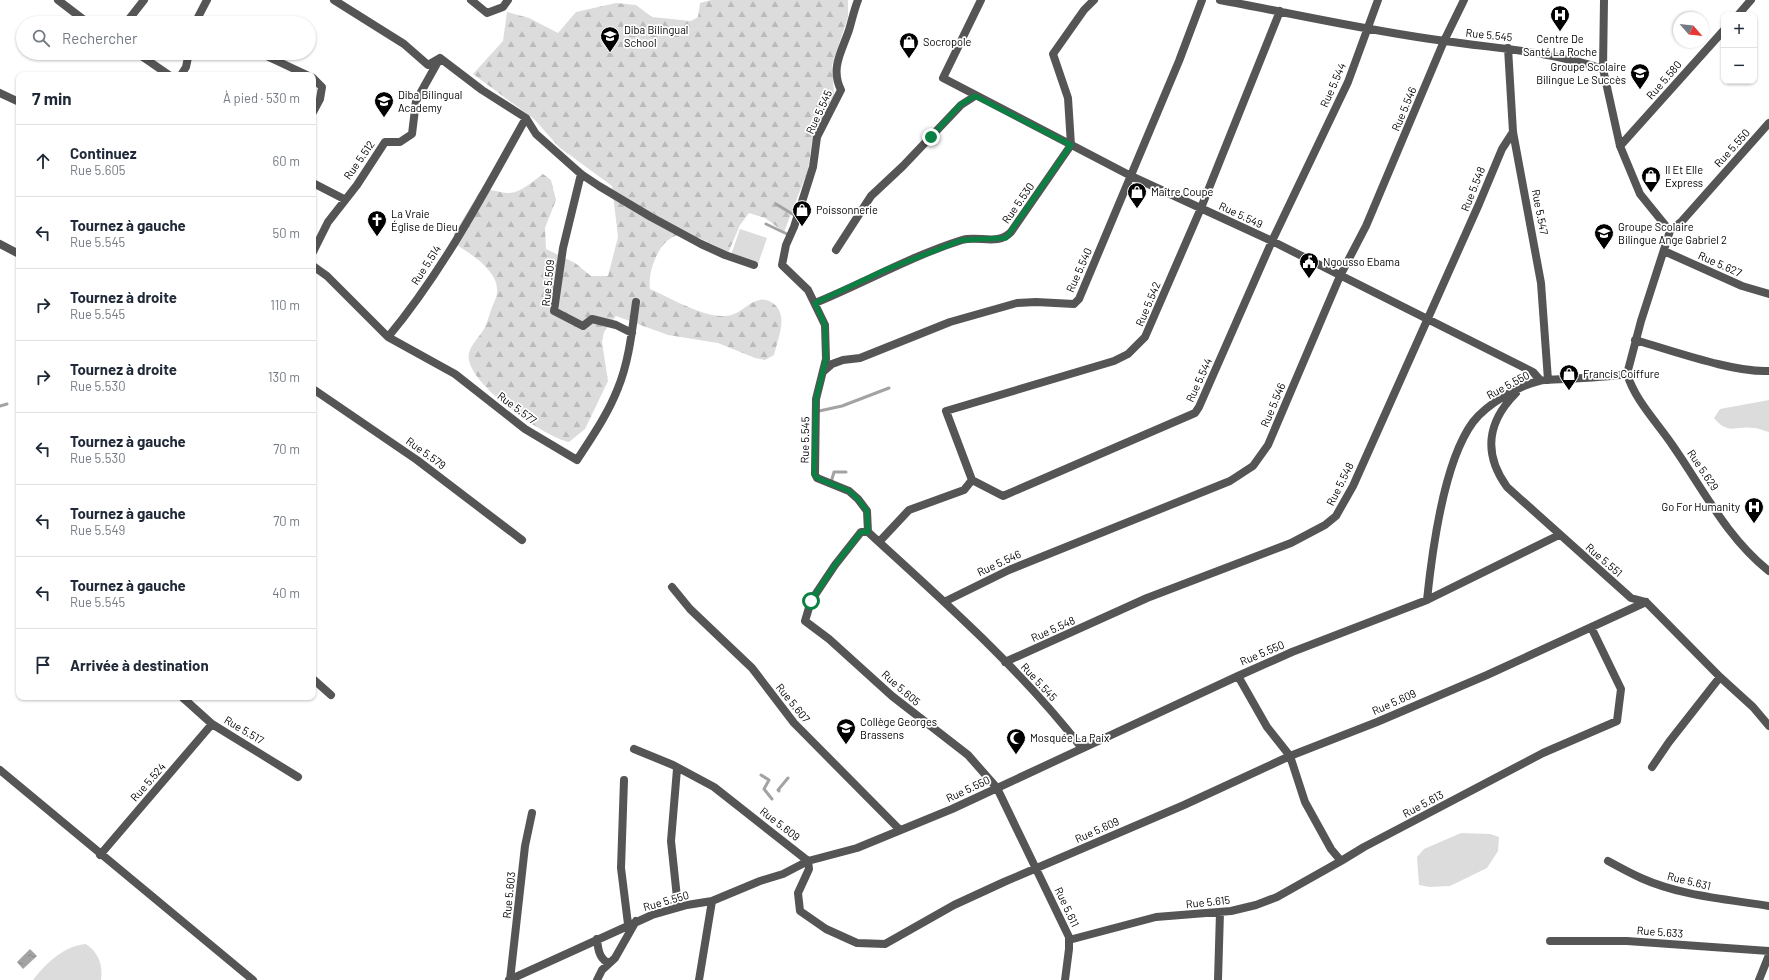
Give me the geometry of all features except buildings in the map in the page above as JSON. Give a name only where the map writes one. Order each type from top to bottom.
[{"type":"street","points":[[58,0],[77,16]]},
{"type":"street","points":[[131,16],[144,0]]},
{"type":"street","points":[[199,16],[207,0]]},
{"type":"street","points":[[334,0],[404,44],[428,65],[440,58],[482,90],[526,118],[536,134],[581,174],[598,186],[651,217],[724,255],[754,265]]},
{"type":"street","points":[[471,0],[487,13],[503,7],[508,0]]},
{"type":"street","name":"Rue 5.545","points":[[858,0],[848,32],[838,54],[837,81],[841,90],[818,137],[813,167],[794,227],[786,244],[782,265],[808,290],[825,325],[826,359],[816,399],[814,474],[817,478],[849,491],[858,499],[867,511],[868,532],[1006,662],[1053,713],[1081,747]]},
{"type":"street","name":"Rue 5.549","points":[[981,0],[943,78],[1131,176],[1272,241],[1427,321],[1533,372],[1544,380]]},
{"type":"street","points":[[1071,145],[1068,98],[1053,54],[1084,10],[1094,0]]},
{"type":"street","name":"Rue 5.540","points":[[824,371],[832,364],[843,360],[860,358],[950,322],[1017,303],[1036,302],[1074,304],[1079,299],[1131,176],[1179,61],[1202,0]]},
{"type":"street","name":"Rue 5.545","points":[[1220,0],[1444,41],[1508,48],[1564,57],[1603,69]]},
{"type":"street","name":"Rue 5.544","points":[[972,480],[1002,496],[1195,413],[1272,241],[1348,82],[1378,0]]},
{"type":"street","name":"Rue 5.546","points":[[944,602],[1009,570],[1230,480],[1253,466],[1268,445],[1340,276],[1366,226],[1444,41],[1464,0]]},
{"type":"street","points":[[1604,0],[1603,69],[1620,146],[1640,194],[1670,231],[1635,340],[1627,374]]},
{"type":"street","points":[[1741,12],[1751,0]]},
{"type":"street","name":"Rue 5.542","points":[[972,480],[946,411],[1114,360],[1128,354],[1145,337],[1201,208],[1280,11]]},
{"type":"street","name":"Rue 5.580","points":[[1620,146],[1721,33]]},
{"type":"street","name":"Rue 5.547","points":[[1508,48],[1513,132],[1541,283],[1544,380]]},
{"type":"street","name":"Rue 5.512","points":[[316,246],[328,222],[344,199],[357,185],[385,142],[400,142],[412,134],[416,101],[440,58]]},
{"type":"street","points":[[148,60],[166,72]]},
{"type":"street","points":[[183,72],[188,60]]},
{"type":"street","points":[[275,60],[301,72]]},
{"type":"street","points":[[316,81],[322,87],[320,99],[316,106]]},
{"type":"street","points":[[0,93],[16,101]]},
{"type":"street","points":[[836,250],[871,196],[904,166],[960,105],[975,96]]},
{"type":"street","name":"Rue 5.514","points":[[388,337],[409,312],[440,266],[480,200],[526,118]]},
{"type":"street","name":"Rue 5.550","points":[[1670,231],[1682,221],[1769,123]]},
{"type":"street","name":"Rue 5.548","points":[[1006,662],[1147,598],[1291,544],[1325,525],[1336,516],[1353,486],[1502,148],[1513,132]]},
{"type":"street","name":"Rue 5.530","points":[[815,303],[885,270],[962,240],[1006,238],[1071,145]]},
{"type":"street","name":"Rue 5.509","points":[[581,174],[563,248],[554,311],[583,326],[592,319],[616,325],[632,332]]},
{"type":"street","points":[[316,185],[344,199]]},
{"type":"street","points":[[0,244],[16,254]]},
{"type":"street","name":"Rue 5.627","points":[[1664,251],[1742,286],[1769,294]]},
{"type":"street","name":"Rue 5.577","points":[[316,268],[327,276],[388,337],[455,374],[525,429],[577,460],[605,417],[618,388],[626,365],[636,302]]},
{"type":"street","points":[[1635,340],[1723,364],[1758,372],[1769,371]]},
{"type":"street","name":"Rue 5.550","points":[[510,980],[632,923],[678,907],[712,901],[760,881],[782,874],[808,860],[857,848],[952,809],[1081,747],[1292,652],[1427,600],[1436,533],[1446,490],[1456,456],[1472,424],[1481,413],[1495,403],[1523,388],[1544,380],[1627,374]]},
{"type":"street","name":"Rue 5.629","points":[[1627,374],[1632,388],[1639,400],[1673,445],[1729,529],[1740,543],[1769,571]]},
{"type":"street","name":"Rue 5.551","points":[[1523,388],[1499,412],[1492,439],[1492,455],[1496,469],[1513,494],[1631,598],[1646,602],[1720,677],[1753,706],[1769,726]]},
{"type":"street","name":"Rue 5.579","points":[[316,391],[417,460],[522,540]]},
{"type":"street","points":[[879,542],[909,510],[964,490],[972,480]]},
{"type":"street","name":"Rue 5.605","points":[[868,532],[861,532],[835,565],[811,601],[805,621],[829,638],[892,696],[968,755],[997,788],[1037,869]]},
{"type":"street","points":[[1427,600],[1559,535]]},
{"type":"street","name":"Rue 5.607","points":[[672,587],[690,609],[752,668],[799,729],[900,830]]},
{"type":"street","name":"Rue 5.609","points":[[634,749],[673,765],[677,769],[714,787],[808,860],[808,869],[798,893],[800,911],[826,929],[857,943],[885,944],[954,905],[1004,882],[1184,805],[1290,756],[1377,722],[1487,675],[1646,602]]},
{"type":"street","name":"Rue 5.613","points":[[1341,860],[1543,753],[1618,722],[1621,689],[1590,627]]},
{"type":"street","points":[[1238,676],[1267,727],[1290,756],[1305,802],[1331,849],[1341,860]]},
{"type":"street","points":[[1652,767],[1669,742],[1720,677]]},
{"type":"street","points":[[316,682],[331,695]]},
{"type":"street","name":"Rue 5.517","points":[[185,700],[212,724],[298,777]]},
{"type":"street","name":"Rue 5.524","points":[[100,855],[212,724]]},
{"type":"street","points":[[677,769],[672,840],[678,907]]},
{"type":"street","points":[[0,770],[100,855],[253,980]]},
{"type":"street","points":[[597,980],[608,963],[616,958],[632,923],[621,868],[624,780]]},
{"type":"street","name":"Rue 5.603","points":[[510,980],[525,846],[532,813]]},
{"type":"street","name":"Rue 5.615","points":[[1069,940],[1156,917],[1231,911],[1256,905],[1277,897],[1341,860]]},
{"type":"street","name":"Rue 5.631","points":[[1608,861],[1641,878],[1668,888],[1710,898],[1769,906]]},
{"type":"street","name":"Rue 5.611","points":[[1037,869],[1065,925],[1069,940],[1065,980]]},
{"type":"street","points":[[699,980],[712,901]]},
{"type":"street","points":[[1218,980],[1217,950],[1220,912]]},
{"type":"street","points":[[597,939],[598,949],[601,956],[608,963]]},
{"type":"street","name":"Rue 5.633","points":[[1550,941],[1627,941],[1710,945],[1769,951]]},
{"type":"street","points":[[1759,980],[1769,955]]},
{"type":"green space","points":[[711,0],[848,0],[848,17],[832,65],[834,95],[812,141],[808,170],[784,232],[765,218],[749,213],[740,225],[728,253],[693,236],[680,235],[673,237],[666,241],[656,256],[651,274],[650,289],[706,313],[724,316],[730,315],[735,314],[755,301],[764,300],[771,302],[777,307],[781,319],[780,334],[774,355],[765,360],[755,358],[718,343],[668,335],[616,316],[604,332],[602,342],[608,381],[585,429],[569,442],[557,438],[542,430],[507,406],[478,378],[470,365],[469,353],[471,347],[484,329],[497,292],[494,277],[489,270],[476,258],[455,244],[454,234],[480,191],[491,190],[512,193],[526,186],[543,174],[551,180],[556,200],[545,228],[546,249],[575,263],[591,276],[608,276],[618,237],[612,186],[559,147],[534,119],[473,74],[503,41],[507,12],[529,18],[558,33],[576,12],[616,3],[636,5],[652,17],[691,21],[698,17],[700,3]]},
{"type":"green space","points":[[740,229],[767,238],[758,264],[731,255]]},
{"type":"green space","points":[[1769,400],[1769,432],[1747,427],[1732,429],[1724,427],[1714,418],[1720,409]]},
{"type":"green space","points":[[1461,833],[1490,834],[1499,837],[1498,851],[1487,868],[1450,886],[1430,887],[1419,885],[1417,857],[1424,849]]},
{"type":"green space","points":[[86,944],[97,955],[101,964],[101,980],[33,980],[56,956],[70,948]]},
{"type":"water","points":[[30,949],[37,956],[23,969],[17,962]]},
{"type":"waterway","points":[[776,204],[794,215]]},
{"type":"waterway","points":[[766,224],[787,234]]},
{"type":"waterway","points":[[819,411],[842,406],[889,388]]},
{"type":"waterway","points":[[0,406],[7,404]]},
{"type":"waterway","points":[[832,479],[834,472],[846,472]]},
{"type":"waterway","points":[[761,775],[769,780],[764,789],[772,799]]},
{"type":"waterway","points":[[779,791],[778,790],[788,778]]},
{"type":"place","name":"Centre De Santé La Roche","points":[[1560,32]]},
{"type":"place","name":"Diba Bilingual School","points":[[610,53]]},
{"type":"place","name":"Socropole","points":[[909,59]]},
{"type":"place","name":"Groupe Scolaire Bilingue Le Succès","points":[[1640,90]]},
{"type":"place","name":"Diba Bilingual Academy","points":[[384,118]]},
{"type":"place","name":"Il Et Elle Express","points":[[1651,193]]},
{"type":"place","name":"Maître Coupe","points":[[1137,209]]},
{"type":"place","name":"Poissonnerie","points":[[802,227]]},
{"type":"place","name":"La Vraie Église de Dieu","points":[[377,237]]},
{"type":"place","name":"Groupe Scolaire Bilingue Ange Gabriel 2","points":[[1604,250]]},
{"type":"place","name":"Ngousso Ebama","points":[[1309,279]]},
{"type":"place","name":"Francis Coiffure","points":[[1569,391]]},
{"type":"place","name":"Go For Humanity","points":[[1754,524]]},
{"type":"place","name":"Collège Georges Brassens","points":[[846,745]]},
{"type":"place","name":"Mosquée La Paix","points":[[1016,755]]},
{"type":"route","points":[[811,601],[835,565],[861,532],[868,532],[867,511],[858,499],[849,491],[817,478],[814,474],[816,460],[816,399],[826,359],[825,325],[815,303],[829,298],[885,270],[962,240],[969,238],[1006,238],[1071,145],[975,96],[960,105],[931,137]]}]
